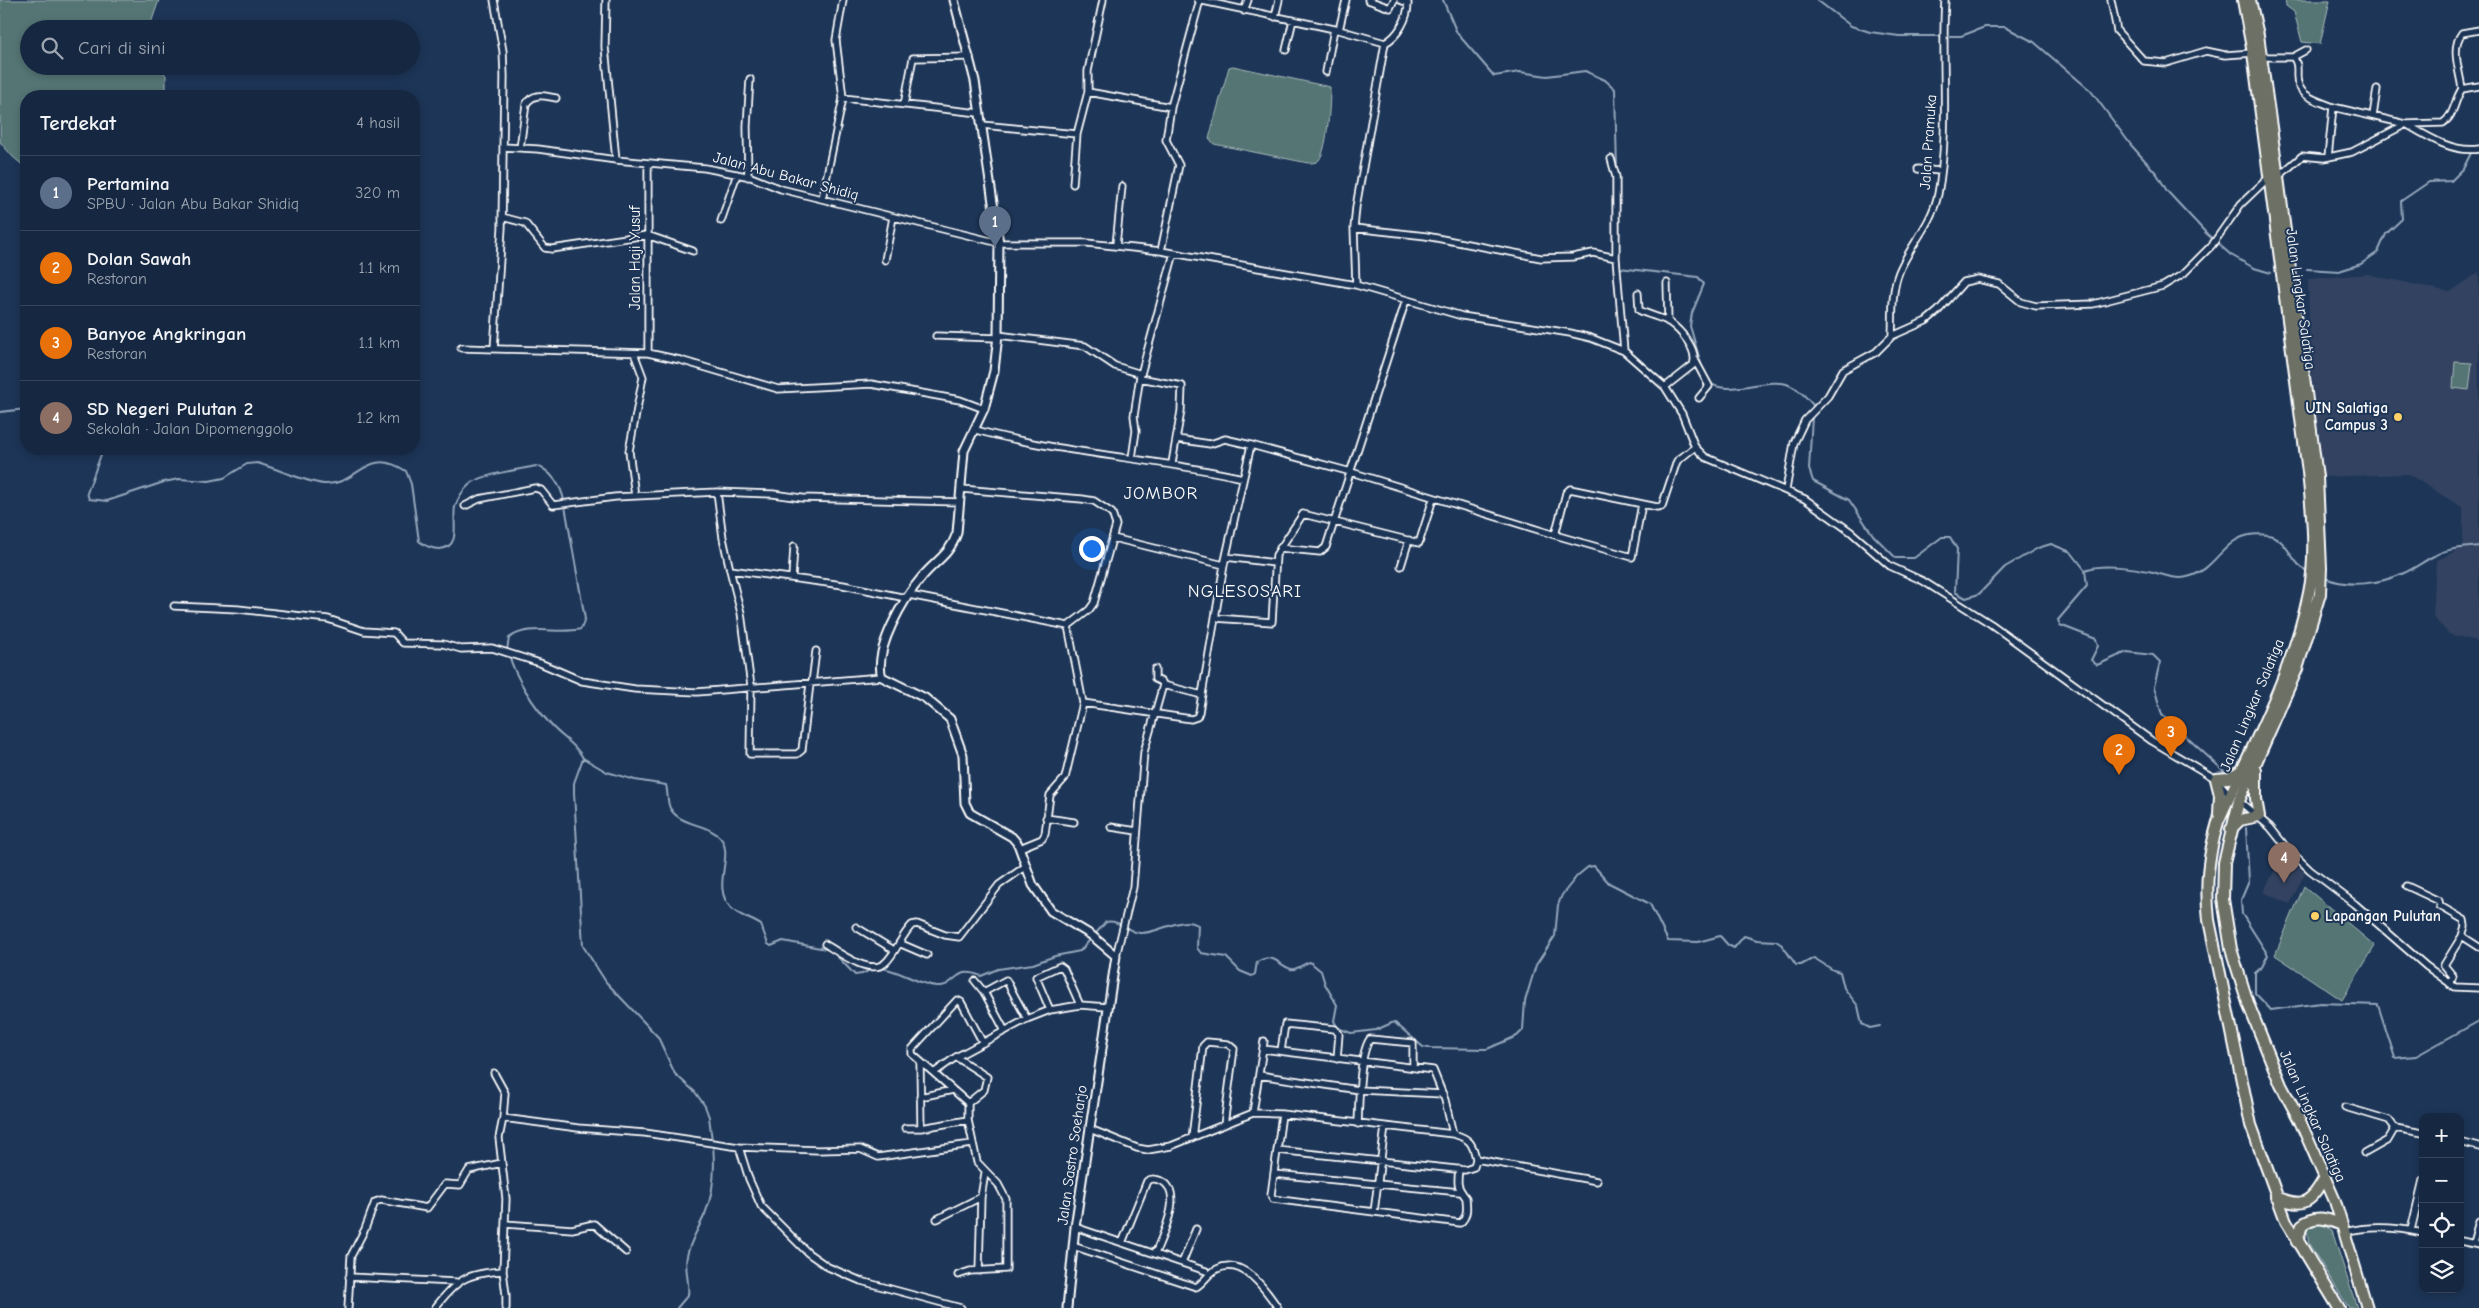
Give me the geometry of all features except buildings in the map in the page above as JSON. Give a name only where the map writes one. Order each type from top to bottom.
[{"type":"highway","name":"Jalan Lingkar Salatiga","points":[[2242,0],[2257,55]]},
{"type":"highway","name":"Jalan Lingkar Salatiga","points":[[2250,0],[2318,477],[2316,568],[2311,628],[2297,670],[2257,760],[2218,822],[2211,846],[2206,888],[2209,920],[2251,1125],[2276,1197],[2297,1242],[2338,1308]]},
{"type":"highway","name":"Jalan Lingkar Salatiga","points":[[2314,593],[2300,626],[2287,667],[2240,771],[2234,798],[2223,879],[2225,915],[2231,949],[2248,1006],[2335,1201],[2367,1308]]},
{"type":"highway","points":[[2300,626],[2311,628]]},
{"type":"highway","points":[[2231,830],[2240,820],[2259,816],[2255,784],[2257,760]]},
{"type":"highway","points":[[2218,822],[2220,795],[2216,779],[2228,778],[2240,771]]},
{"type":"highway","points":[[2276,1197],[2297,1204],[2304,1203],[2317,1192],[2324,1179]]},
{"type":"highway","points":[[2297,1242],[2302,1225],[2314,1218],[2322,1218],[2343,1229]]},
{"type":"street","points":[[494,0],[504,63],[502,217],[494,349]]},
{"type":"street","points":[[606,0],[605,47],[616,160]]},
{"type":"street","points":[[822,199],[842,98],[836,40],[843,0]]},
{"type":"street","points":[[882,677],[879,660],[882,648],[907,597],[922,576],[944,557],[953,546],[957,533],[964,451],[976,430],[984,409],[994,371],[998,336],[999,243],[982,124],[970,57],[954,0]]},
{"type":"street","points":[[1073,184],[1077,134],[1088,92],[1088,71],[1103,0]]},
{"type":"street","points":[[1161,251],[1179,165],[1166,140],[1171,107],[1200,0],[1244,11],[1337,29],[1385,44]]},
{"type":"street","points":[[1244,11],[1248,0]]},
{"type":"street","points":[[1275,17],[1279,0]]},
{"type":"street","points":[[1326,72],[1346,0]]},
{"type":"street","points":[[1368,0],[1390,8],[1394,0]]},
{"type":"street","points":[[1356,285],[1354,228],[1385,44],[1397,36],[1407,11],[1408,3],[1400,0]]},
{"type":"street","name":"Jalan Pramuka","points":[[1892,336],[1896,281],[1930,217],[1938,192],[1945,65],[1942,44],[1945,0]]},
{"type":"street","points":[[2111,0],[2117,31],[2144,62],[2166,63],[2206,51],[2225,55],[2293,57],[2306,50]]},
{"type":"street","points":[[1286,50],[1293,20]]},
{"type":"street","points":[[2293,57],[2297,64],[2297,84],[2306,95],[2333,106],[2406,124],[2443,124],[2452,114],[2455,101],[2462,89],[2457,61],[2458,43],[2464,32],[2479,30]]},
{"type":"street","points":[[904,105],[913,58],[970,57]]},
{"type":"street","points":[[748,177],[746,126],[750,79]]},
{"type":"street","points":[[2462,89],[2479,86]]},
{"type":"street","points":[[2373,116],[2377,89]]},
{"type":"street","points":[[1088,92],[1171,107]]},
{"type":"street","points":[[520,148],[526,104],[529,99],[537,95],[556,98]]},
{"type":"street","points":[[842,98],[979,113]]},
{"type":"street","points":[[2328,157],[2333,106]]},
{"type":"street","points":[[982,124],[1077,134]]},
{"type":"street","points":[[2406,124],[2436,141],[2471,150],[2479,149]]},
{"type":"street","points":[[1786,490],[1794,443],[1805,420],[1828,396],[1843,370],[1876,352],[1892,336],[1926,321],[1938,312],[1959,286],[1970,280],[1978,279],[1999,284],[2021,302],[2029,305],[2093,304],[2130,296],[2172,282],[2183,274],[2212,245],[2241,204],[2302,156],[2328,157],[2364,148],[2406,124]]},
{"type":"street","name":"Jalan Abu Bakar Shidiq","points":[[503,147],[705,168],[737,174],[781,189],[999,243],[1053,242],[1116,245],[1174,253],[1356,285],[1462,316],[1570,332],[1624,351]]},
{"type":"street","points":[[1611,159],[1616,177],[1616,258],[1624,351],[1665,387],[1682,414],[1695,447],[1704,457],[1786,490],[1823,511],[1851,532],[1890,566],[1923,582],[1992,624],[2152,741],[2216,779],[2234,798],[2259,816],[2310,870],[2355,904],[2450,984],[2462,988],[2479,988]]},
{"type":"street","name":"Jalan Haji Yusuf","points":[[648,163],[648,353]]},
{"type":"street","points":[[1918,169],[1940,171]]},
{"type":"street","points":[[722,221],[737,174]]},
{"type":"street","points":[[1116,245],[1122,186]]},
{"type":"street","points":[[502,217],[525,224],[545,248],[552,249],[647,235],[693,251]]},
{"type":"street","points":[[885,260],[893,217]]},
{"type":"street","points":[[1354,228],[1426,236],[1540,258],[1572,257],[1593,253],[1616,258]]},
{"type":"street","points":[[1132,458],[1136,430],[1134,416],[1140,376],[1174,253]]},
{"type":"street","points":[[1667,283],[1668,322]]},
{"type":"street","points":[[1638,293],[1639,310],[1668,322],[1682,335],[1694,353],[1695,360],[1709,386],[1699,398]]},
{"type":"street","points":[[1280,548],[1322,551],[1326,547],[1352,472],[1406,300]]},
{"type":"street","points":[[936,336],[998,336],[1085,346],[1115,366],[1140,376],[1182,386],[1177,439],[1172,463]]},
{"type":"street","points":[[461,348],[648,353],[680,360],[758,385],[778,389],[871,384],[960,400],[984,409]]},
{"type":"street","points":[[634,353],[643,377],[629,451],[635,496]]},
{"type":"street","points":[[1665,387],[1693,365],[1695,360]]},
{"type":"street","points":[[976,430],[1030,442],[1172,463],[1243,478]]},
{"type":"street","points":[[1177,439],[1210,444],[1225,439],[1251,445],[1352,472],[1433,499],[1632,557],[1642,504]]},
{"type":"street","points":[[1083,703],[1191,719],[1197,717],[1224,565],[1251,445]]},
{"type":"street","points":[[1556,535],[1566,493],[1570,489],[1657,507],[1662,506],[1678,461],[1695,447]]},
{"type":"street","points":[[464,506],[479,499],[535,488],[541,490],[552,504],[635,496],[716,492],[773,494],[802,498],[960,502]]},
{"type":"street","points":[[730,570],[878,591],[1068,626],[1089,610],[1094,602],[1113,538],[1116,518],[1108,509],[1094,501],[961,489]]},
{"type":"street","points":[[716,492],[723,538],[741,613],[751,686],[750,754],[797,754],[802,748],[816,651]]},
{"type":"street","points":[[1215,618],[1272,622],[1275,563],[1280,548],[1303,514],[1420,542],[1433,499]]},
{"type":"street","points":[[1113,538],[1224,565]]},
{"type":"street","points":[[1401,566],[1409,540]]},
{"type":"street","points":[[792,578],[794,546]]},
{"type":"street","points":[[1226,557],[1275,563]]},
{"type":"street","points":[[174,606],[238,609],[328,619],[364,631],[394,633],[403,643],[443,644],[461,649],[492,648],[597,685],[697,692],[751,686],[811,684],[882,677],[925,698],[950,719],[963,756],[965,802],[970,813],[1012,837],[1020,848],[1033,885],[1051,911],[1091,935],[1116,956],[1133,887],[1144,752],[1163,685]]},
{"type":"street","points":[[1020,848],[1042,839],[1051,792],[1065,778],[1083,703],[1068,626]]},
{"type":"street","points":[[1155,669],[1155,679],[1162,682],[1163,685],[1202,695]]},
{"type":"street","points":[[1046,818],[1074,822]]},
{"type":"street","points":[[1111,827],[1137,831]]},
{"type":"street","points":[[825,944],[853,961],[873,967],[884,964],[910,927],[916,924],[945,935],[960,936],[999,885],[1026,866]]},
{"type":"street","points":[[2407,886],[2439,901],[2440,906],[2464,920],[2465,926],[2462,936],[2444,965],[2453,976],[2450,984]]},
{"type":"street","points":[[856,927],[894,950]]},
{"type":"street","points":[[2462,936],[2479,948]]},
{"type":"street","points":[[899,943],[927,955]]},
{"type":"street","name":"Jalan Sastro Soeharjo","points":[[1067,1308],[1075,1228],[1116,956]]},
{"type":"street","points":[[1050,1010],[1036,978],[1060,966],[1064,969],[1080,1005]]},
{"type":"street","points":[[975,980],[984,992],[1005,1032]]},
{"type":"street","points":[[984,992],[1006,980],[1027,1019]]},
{"type":"street","points":[[958,1275],[1006,1269],[1006,1199],[998,1184],[985,1173],[978,1162],[972,1144],[968,1120],[968,1103],[935,1072],[912,1054],[914,1044],[957,1000],[961,1002],[983,1042]]},
{"type":"street","points":[[935,1072],[956,1057],[983,1042],[1027,1019],[1050,1010],[1080,1005],[1107,1007]]},
{"type":"street","points":[[1281,1051],[1286,1024],[1335,1029],[1339,1034],[1337,1059]]},
{"type":"street","points":[[1358,1124],[1359,1090],[1368,1042],[1375,1038],[1413,1043],[1413,1067]]},
{"type":"street","points":[[1253,1113],[1264,1041]]},
{"type":"street","points":[[1192,1138],[1203,1046],[1207,1042],[1228,1044],[1234,1050],[1224,1125]]},
{"type":"street","points":[[1263,1049],[1435,1071],[1453,1134]]},
{"type":"street","points":[[956,1057],[987,1077],[984,1090],[968,1103]]},
{"type":"street","points":[[920,1062],[921,1128]]},
{"type":"street","points":[[494,1073],[505,1093],[500,1138],[506,1199],[503,1271],[506,1308]]},
{"type":"street","points":[[1259,1075],[1359,1090],[1443,1094]]},
{"type":"street","points":[[920,1097],[953,1090]]},
{"type":"street","points":[[2345,1107],[2389,1120],[2395,1128],[2419,1132]]},
{"type":"street","points":[[1090,1129],[1137,1148],[1148,1150],[1170,1146],[1253,1113],[1282,1114],[1453,1134],[1466,1138],[1473,1145],[1476,1159],[1471,1170],[1277,1150]]},
{"type":"street","points":[[1282,1114],[1271,1195],[1273,1199],[1460,1223],[1465,1218],[1467,1207],[1466,1198],[1460,1192],[1457,1185],[1460,1169]]},
{"type":"street","points":[[502,1118],[665,1135],[739,1146],[800,1150],[860,1148],[878,1157],[972,1144]]},
{"type":"street","points":[[905,1128],[921,1128],[968,1120]]},
{"type":"street","points":[[1374,1212],[1385,1127]]},
{"type":"street","points":[[2365,1153],[2388,1140],[2395,1128]]},
{"type":"street","points":[[2464,1143],[2479,1147]]},
{"type":"street","points":[[739,1146],[748,1179],[761,1206],[808,1253],[828,1267],[862,1281],[961,1308]]},
{"type":"street","points":[[1476,1159],[1597,1181]]},
{"type":"street","points":[[348,1308],[351,1256],[366,1229],[375,1202],[381,1200],[427,1208],[445,1184],[460,1185],[469,1170],[502,1163]]},
{"type":"street","points":[[979,1271],[981,1197],[985,1173]]},
{"type":"street","points":[[1274,1174],[1460,1192]]},
{"type":"street","points":[[1122,1243],[1147,1181],[1156,1179],[1165,1183],[1168,1187],[1172,1209],[1155,1254]]},
{"type":"street","points":[[937,1220],[981,1197]]},
{"type":"street","points":[[2411,1230],[2419,1197]]},
{"type":"street","points":[[2476,1244],[2479,1221]]},
{"type":"street","points":[[506,1224],[572,1229],[594,1224],[626,1252]]},
{"type":"street","points":[[2343,1229],[2387,1226],[2419,1232]]},
{"type":"street","points":[[1075,1228],[1206,1271]]},
{"type":"street","points":[[1182,1263],[1196,1229]]},
{"type":"street","points":[[1073,1246],[1196,1287],[1214,1270],[1223,1266],[1232,1266],[1262,1284],[1278,1308]]},
{"type":"street","points":[[349,1277],[456,1282],[476,1274],[503,1271]]},
{"type":"street","points":[[436,1308],[456,1282]]},
{"type":"shaded area","name":"UIN Salatiga Campus 3","points":[[2479,272],[2479,642],[2449,634],[2433,617],[2436,561],[2463,547],[2463,508],[2408,474],[2324,477],[2310,359],[2308,279],[2367,274],[2450,292]]},
{"type":"shaded area","points":[[2283,855],[2305,873],[2290,904],[2263,892]]},
{"type":"green space","points":[[0,0],[159,0],[152,20],[20,20],[20,75],[166,75],[166,90],[20,90],[20,163],[0,142]]},
{"type":"green space","points":[[2285,0],[2330,0],[2320,44],[2302,42],[2294,12],[2286,6]]},
{"type":"green space","points":[[1233,66],[1330,87],[1325,146],[1319,160],[1308,163],[1214,144],[1209,138],[1229,67]]},
{"type":"green space","points":[[2455,362],[2472,363],[2469,390],[2453,388]]},
{"type":"green space","name":"Lapangan Pulutan","points":[[2304,886],[2375,946],[2342,1000],[2275,955]]},
{"type":"green space","points":[[2316,1224],[2325,1225],[2332,1231],[2357,1308],[2349,1308],[2309,1244],[2307,1232],[2309,1227]]},
{"type":"waterway","points":[[1443,0],[1457,33],[1494,76],[1520,72],[1547,76],[1585,71],[1605,80],[1615,89],[1617,171]]},
{"type":"waterway","points":[[1817,0],[1851,26],[1870,32],[1899,36],[1961,36],[1985,27],[2005,27],[2034,42],[2091,91],[2131,145],[2157,174],[2167,191],[2207,234],[2231,255],[2254,268],[2271,273]]},
{"type":"waterway","points":[[2307,269],[2339,271],[2361,264],[2378,252],[2386,234],[2402,219],[2401,201],[2429,182],[2451,181],[2463,169],[2472,151]]},
{"type":"waterway","points":[[1619,268],[1698,277],[1704,284],[1692,313],[1690,326],[1702,367]]},
{"type":"waterway","points":[[1709,382],[1726,388],[1770,383],[1789,385],[1805,396],[1813,405],[1813,409]]},
{"type":"waterway","points":[[0,412],[20,410]]},
{"type":"waterway","points":[[1812,416],[1809,469],[1813,481],[1849,500],[1873,535],[1896,558],[1914,558],[1942,537],[1950,537],[1957,549],[1955,592],[1966,598],[1979,594],[2005,567],[2038,548],[2051,544],[2071,552],[2085,570],[2087,586],[2058,620],[2060,625],[2096,639],[2098,646],[2091,660],[2097,665],[2127,652],[2153,655],[2160,662],[2154,687],[2162,715],[2224,771]]},
{"type":"waterway","points":[[101,455],[87,493],[89,499],[107,501],[164,482],[179,479],[209,481],[224,478],[247,464],[257,463],[308,481],[324,484],[336,483],[346,479],[371,464],[381,462],[392,464],[406,471],[411,484],[419,541],[437,549],[447,547],[454,539],[454,513],[460,495],[469,485],[482,478],[536,466],[546,471],[554,479],[561,490],[564,501]]},
{"type":"waterway","points":[[507,650],[509,638],[526,631],[581,629],[585,619],[565,506]]},
{"type":"waterway","points":[[2085,570],[2100,567],[2119,567],[2146,570],[2174,578],[2183,578],[2199,573],[2231,543],[2241,537],[2253,534],[2275,537],[2285,546],[2298,564],[2309,572]]},
{"type":"waterway","points":[[2325,578],[2354,584],[2385,580],[2404,573],[2444,551],[2479,546]]},
{"type":"waterway","points":[[509,655],[521,683],[538,709],[583,758],[574,783],[583,946],[606,982],[658,1037],[675,1074],[695,1092],[705,1106],[709,1117],[712,1140]]},
{"type":"waterway","points":[[583,758],[607,772],[635,780],[666,785],[669,806],[675,814],[681,819],[711,830],[722,840],[725,848],[722,882],[725,900],[734,911],[761,925],[768,944],[771,946],[783,941],[831,950]]},
{"type":"waterway","points":[[2246,828],[2249,881],[2241,900],[2242,914],[2268,955],[2262,967],[2255,973],[2255,993],[2271,1010],[2320,1003],[2378,1005],[2395,1058],[2416,1056],[2479,1021]]},
{"type":"waterway","points":[[881,968],[895,971],[922,983],[943,986],[960,974],[972,973],[981,976],[998,969],[1033,964],[1055,956],[1080,951],[1106,922],[1115,922],[1140,933],[1147,933],[1184,922],[1198,925],[1197,948],[1201,953],[1226,957],[1240,971],[1252,976],[1255,974],[1257,962],[1263,959],[1276,960],[1293,969],[1310,962],[1321,971],[1325,984],[1337,1005],[1334,1021],[1338,1028],[1351,1033],[1376,1030],[1394,1022],[1423,1047],[1487,1049],[1517,1036],[1523,1030],[1525,1001],[1536,965],[1555,936],[1558,905],[1562,895],[1577,876],[1588,867],[1594,866],[1609,883],[1650,904],[1668,941],[1698,942],[1720,936],[1728,945],[1734,948],[1744,936],[1757,940],[1776,941],[1782,945],[1796,965],[1801,965],[1814,958],[1833,970],[1840,972],[1844,988],[1858,1006],[1862,1024],[1870,1028],[1880,1026]]},
{"type":"waterway","points":[[834,953],[855,975],[872,969]]},
{"type":"waterway","points":[[677,1308],[688,1295],[686,1266],[688,1250],[705,1214],[712,1189],[714,1171],[713,1145]]},
{"type":"place","name":"Pertamina","points":[[995,247]]},
{"type":"place","name":"UIN Salatiga Campus 3","points":[[2398,417]]},
{"type":"place","name":"Banyoe Angkringan","points":[[2171,757]]},
{"type":"place","name":"Dolan Sawah","points":[[2119,775]]},
{"type":"place","name":"SD Negeri Pulutan 2","points":[[2284,883]]},
{"type":"place","name":"Lapangan Pulutan","points":[[2315,916]]},
{"type":"district","name":"JOMBOR","points":[[1161,493]]},
{"type":"district","name":"NGLESOSARI","points":[[1245,591]]}]
